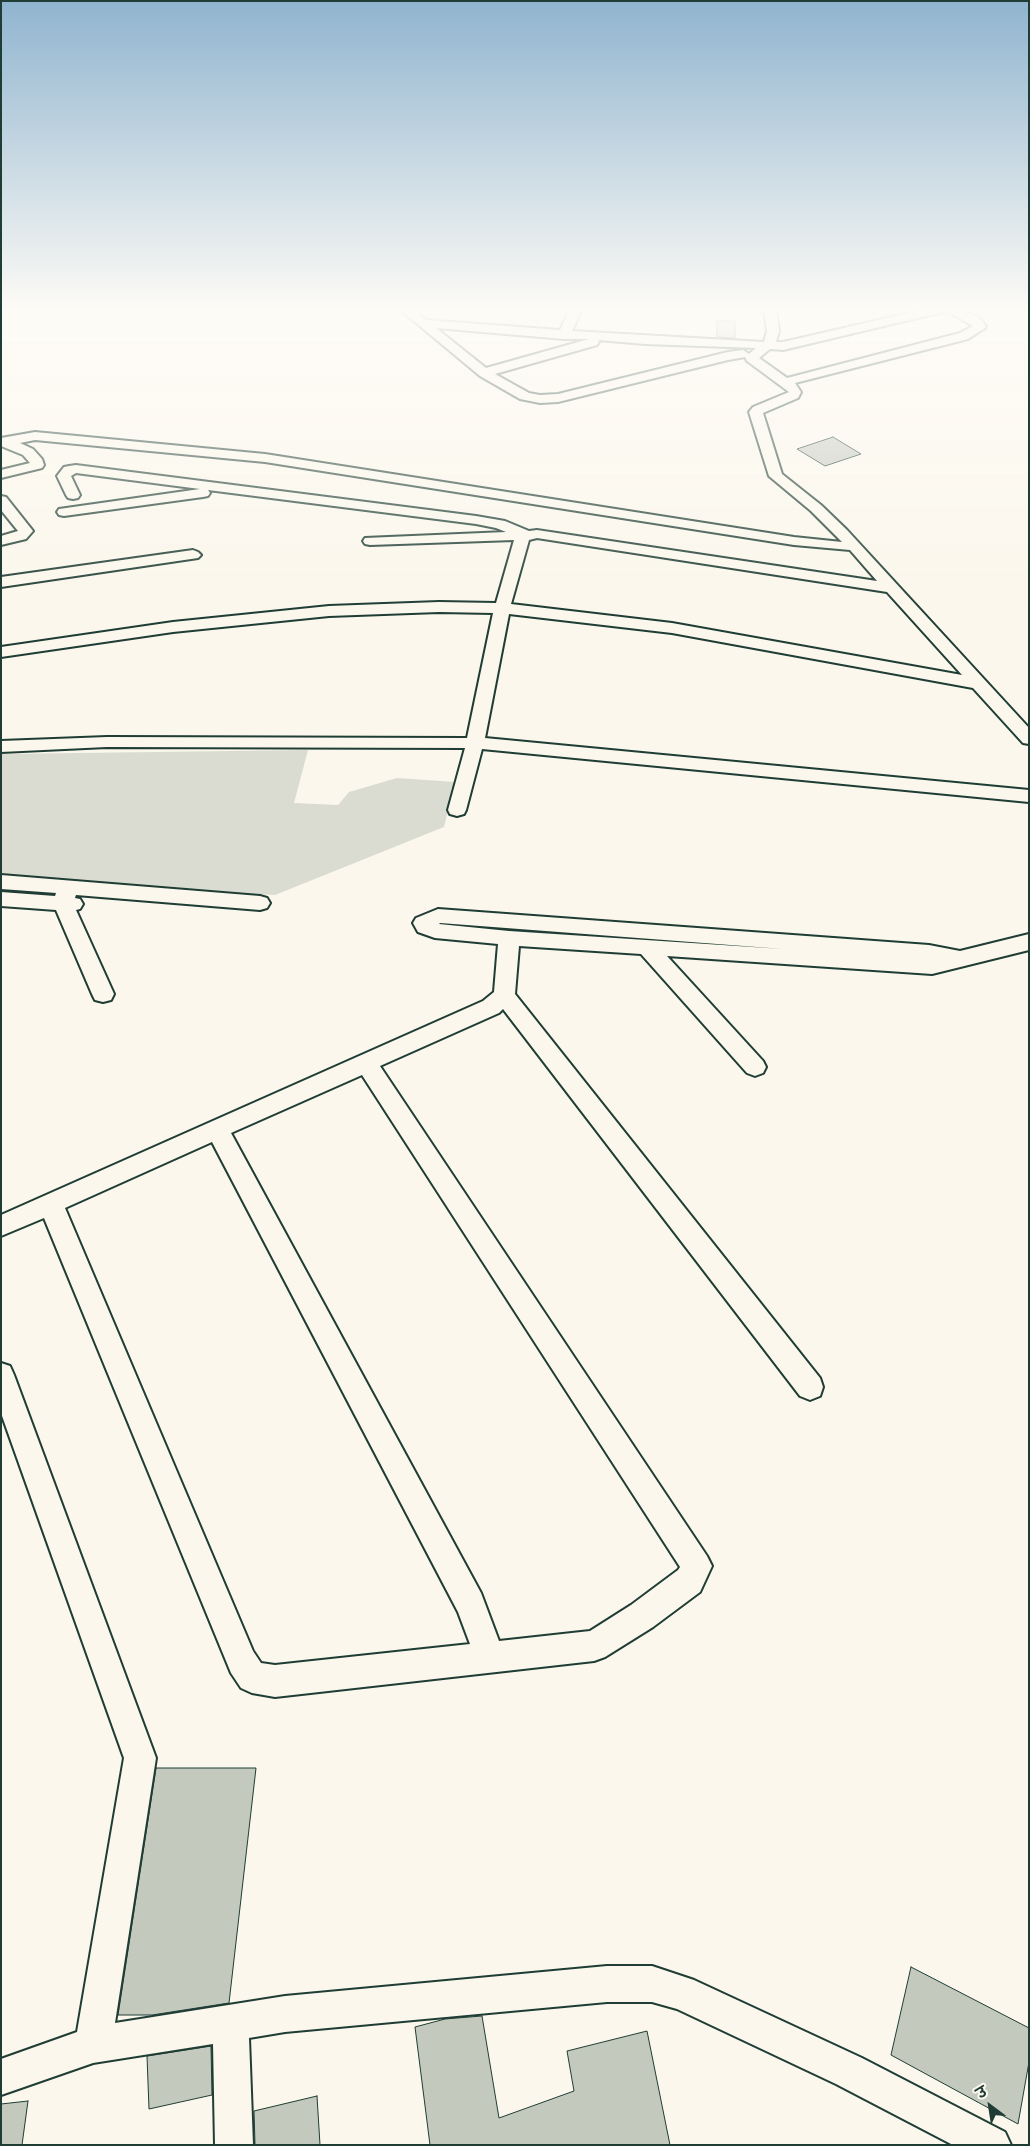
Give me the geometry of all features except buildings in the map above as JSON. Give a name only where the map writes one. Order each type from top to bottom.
[{"type":"street","points":[[765,407],[756,412],[773,471],[778,479],[826,517],[854,546],[1029,740]]},
{"type":"street","points":[[4,442],[35,436],[266,458],[794,541],[835,546],[854,546]]},
{"type":"street","points":[[1,474],[37,465],[37,462],[28,452],[4,442]]},
{"type":"street","points":[[73,495],[64,476],[69,470],[476,520],[500,524],[524,535]]},
{"type":"street","points":[[64,512],[192,495],[218,487]]},
{"type":"street","points":[[1,500],[6,514],[26,531],[21,536],[1,541]]},
{"type":"street","points":[[370,541],[537,534],[890,588]]},
{"type":"street","points":[[457,810],[475,743],[502,608],[524,535]]},
{"type":"street","points":[[1,582],[193,555]]},
{"type":"street","points":[[1,652],[173,627],[328,611],[438,607],[502,608],[672,628],[976,683]]},
{"type":"street","points":[[1,747],[107,742],[475,743],[1029,796]]},
{"type":"street","points":[[1,882],[65,896]]},
{"type":"street","points":[[65,896],[103,994]]},
{"type":"street","points":[[1,899],[65,896],[258,910]]},
{"type":"street","points":[[960,959],[929,952],[438,916],[423,923],[425,927],[435,932],[932,966],[1020,945],[1029,941]]},
{"type":"street","points":[[509,938],[504,995],[810,1387]]},
{"type":"street","points":[[646,947],[755,1067]]},
{"type":"street","points":[[1,1226],[491,1006],[504,995]]},
{"type":"street","points":[[51,1204],[242,1662],[252,1677],[275,1681],[594,1646],[642,1616],[689,1581],[697,1566],[366,1063]]},
{"type":"street","points":[[217,1130],[470,1604],[490,1657]]},
{"type":"street","points":[[1,1375],[140,1758],[93,2045]]},
{"type":"street","points":[[1,2077],[93,2045],[285,2014],[588,1986],[652,1984],[681,1993],[849,2071],[992,2145]]},
{"type":"street","points":[[230,2023],[234,2145]]},
{"type":"shaded area","points":[[308,750],[294,803],[338,805],[349,792],[397,778],[455,782],[444,827],[275,895],[92,886],[1,877],[1,754]]}]
